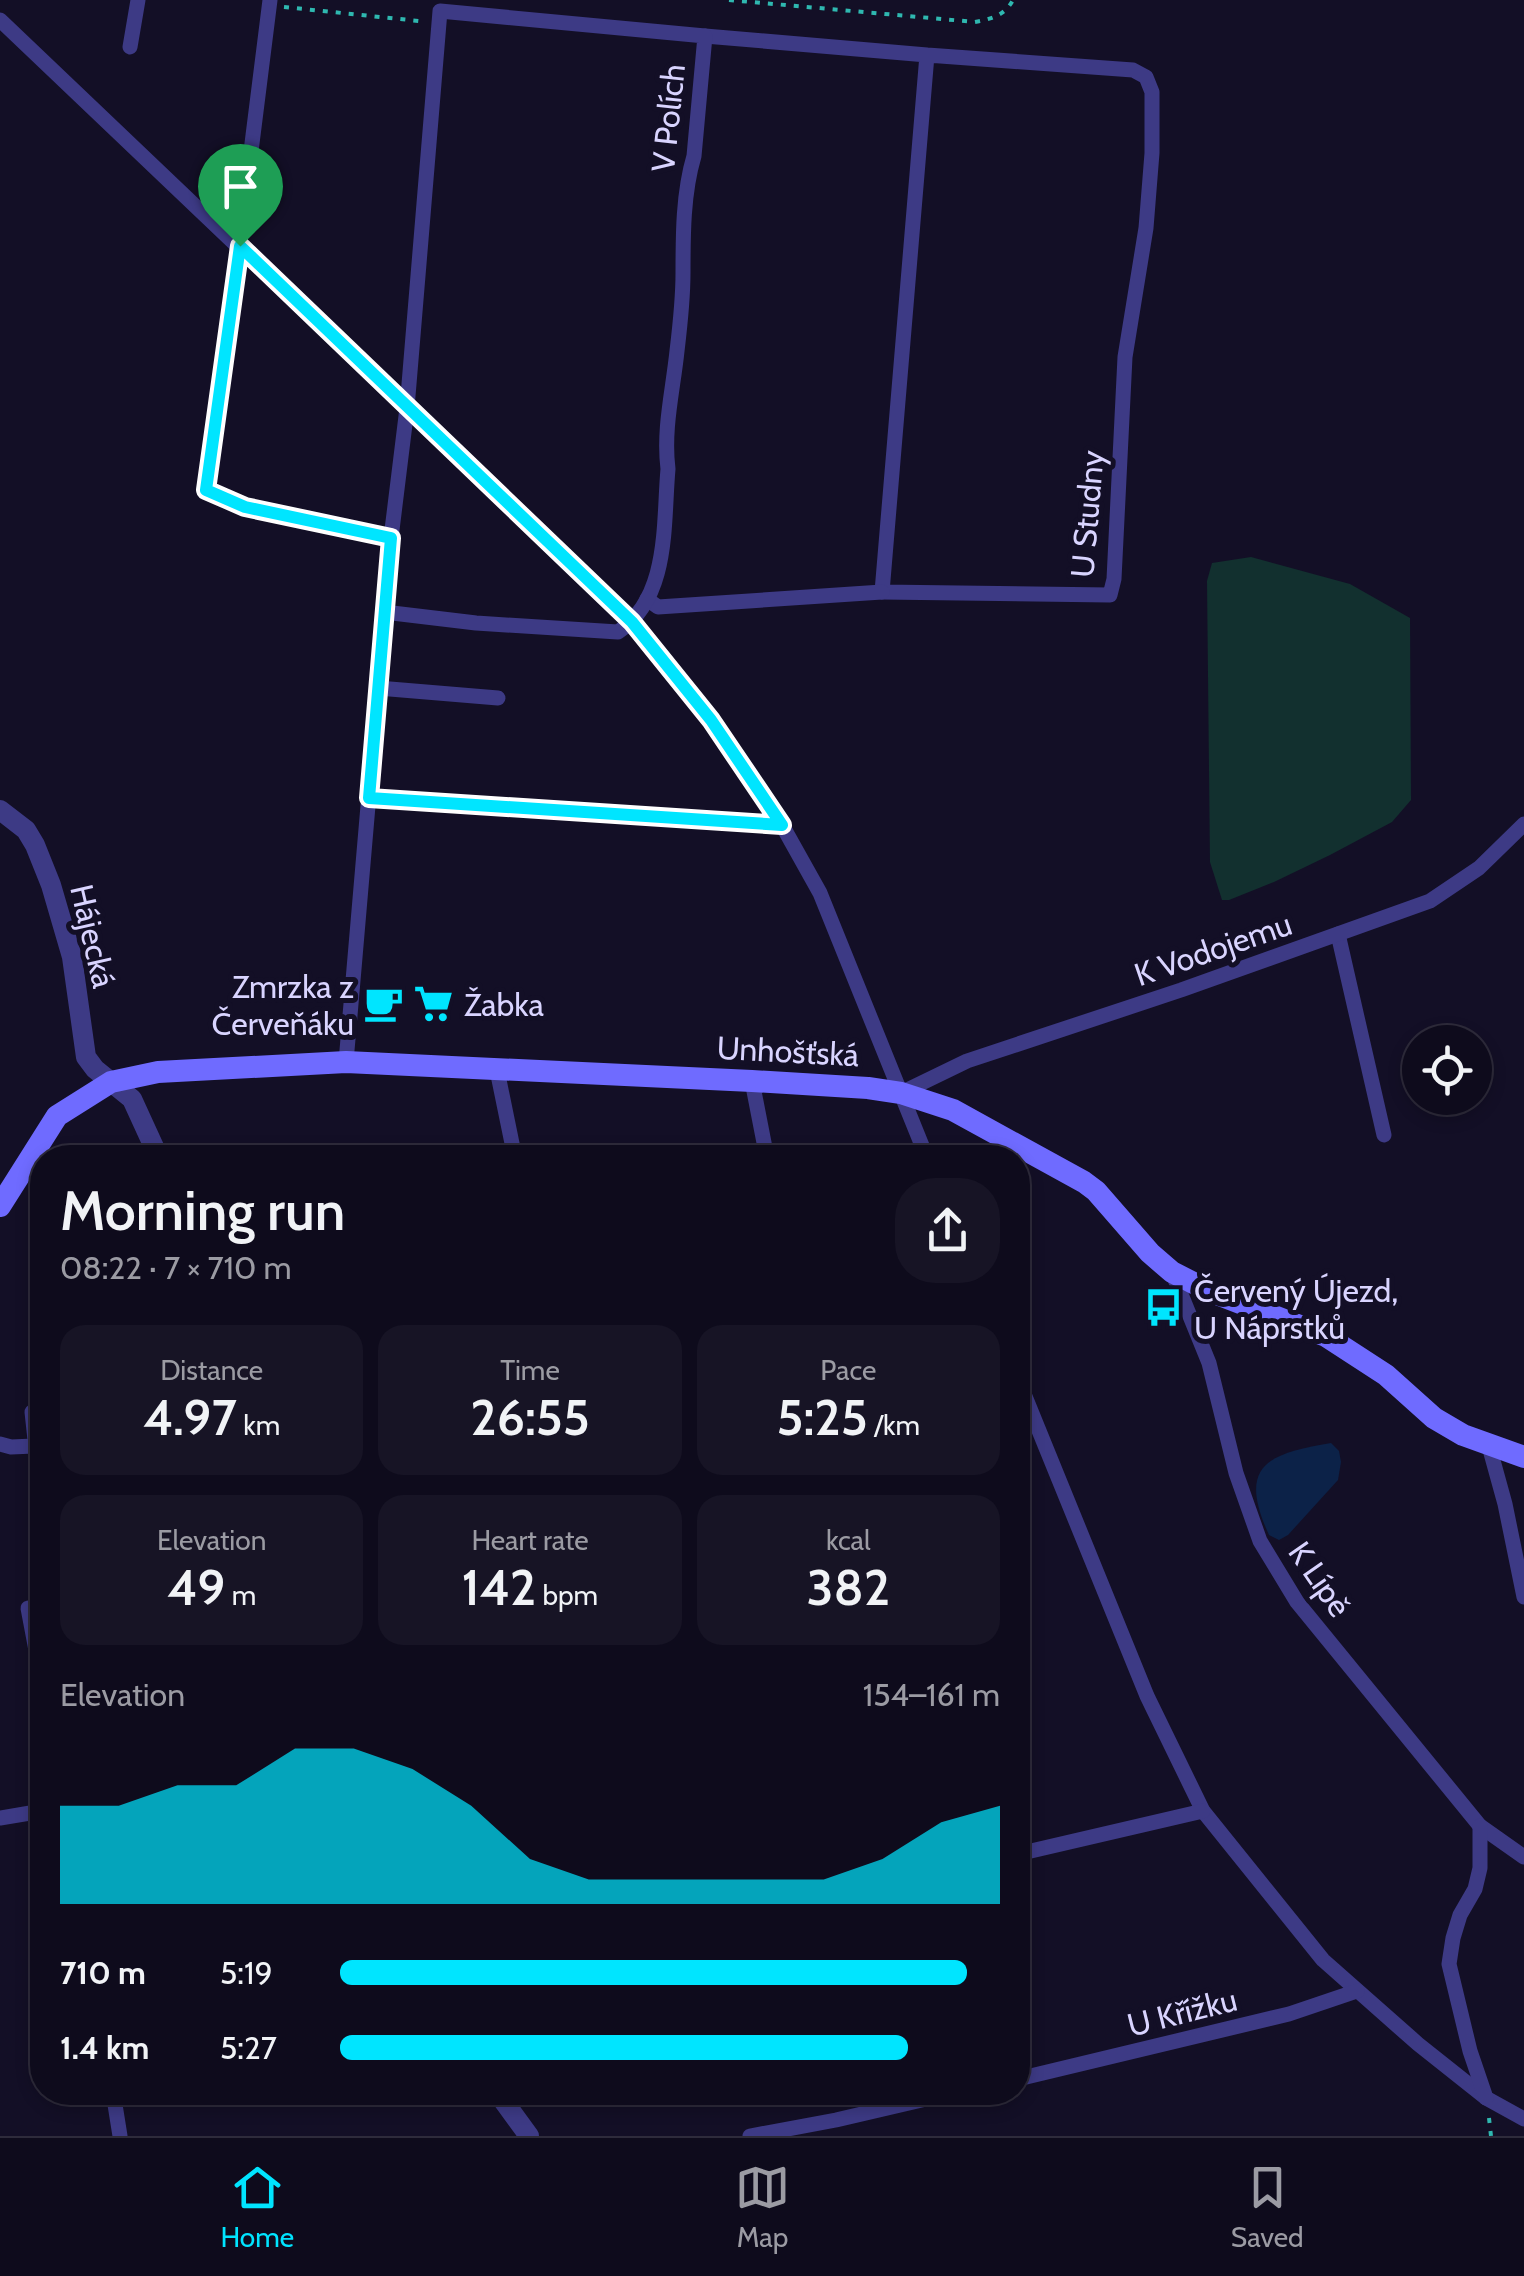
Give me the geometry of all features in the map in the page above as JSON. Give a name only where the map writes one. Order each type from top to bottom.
[{"type":"main road","name":"Unhošťská","points":[[39,1145],[57,1116],[111,1082],[158,1072],[346,1062],[868,1088],[901,1093],[953,1110],[1017,1145]]},
{"type":"main road","name":"Unhošťská","points":[[1030,1152],[1096,1191],[1150,1253],[1172,1272],[1209,1291],[1326,1336],[1386,1375],[1434,1418],[1463,1435],[1524,1457]]},
{"type":"main road","name":"Unhošťská","points":[[0,1206],[30,1159]]},
{"type":"street","points":[[130,47],[138,0]]},
{"type":"street","points":[[270,3],[206,490],[245,507],[391,538]]},
{"type":"street","points":[[346,1062],[440,11]]},
{"type":"street","name":"V Polích","points":[[440,11],[705,36],[681,255],[682,287],[658,576],[632,622]]},
{"type":"street","points":[[0,20],[632,622],[711,720],[782,825],[820,893],[922,1145]]},
{"type":"street","name":"U Studny","points":[[705,36],[1133,70],[1146,77],[1152,92],[1146,228],[1125,358],[1114,580],[1110,595],[882,592]]},
{"type":"street","points":[[647,599],[658,607],[882,592],[927,55]]},
{"type":"street","points":[[384,612],[476,623],[618,632],[632,622]]},
{"type":"street","points":[[378,688],[498,698]]},
{"type":"street","points":[[369,798],[782,825]]},
{"type":"street","name":"Hájecká","points":[[0,810],[26,830],[52,885],[70,948],[86,1057],[94,1069],[135,1104],[152,1145]]},
{"type":"street","name":"K Vodojemu","points":[[901,1093],[967,1062],[1430,901],[1479,868],[1524,824]]},
{"type":"street","points":[[1338,934],[1384,1134]]},
{"type":"street","points":[[497,1070],[512,1145]]},
{"type":"street","points":[[752,1081],[764,1145]]},
{"type":"street","name":"K Lípě","points":[[1172,1272],[1208,1363],[1236,1473],[1260,1541],[1297,1602],[1480,1826],[1524,1857]]},
{"type":"street","points":[[1030,1408],[1147,1696],[1203,1811],[1323,1960],[1486,2098],[1524,2119]]},
{"type":"street","points":[[0,1444],[30,1446]]},
{"type":"street","points":[[1489,1446],[1524,1597]]},
{"type":"street","points":[[28,1608],[30,1619]]},
{"type":"street","points":[[1030,1851],[1203,1811]]},
{"type":"street","points":[[0,1818],[30,1813]]},
{"type":"street","points":[[1480,1826],[1480,1868],[1475,1889],[1460,1915],[1449,1964],[1486,2098]]},
{"type":"street","name":"U Křížku","points":[[1030,2075],[1289,2014],[1357,1991]]},
{"type":"street","points":[[115,2105],[120,2136]]},
{"type":"street","points":[[506,2105],[529,2136]]},
{"type":"street","points":[[750,2136],[900,2105]]},
{"type":"path","points":[[730,0],[975,22],[995,18],[1014,0]]},
{"type":"path","points":[[270,3],[419,21],[440,11]]},
{"type":"green space","points":[[1251,557],[1350,584],[1410,618],[1411,800],[1392,822],[1330,855],[1274,882],[1222,900],[1210,862],[1207,581],[1212,563]]},
{"type":"water","points":[[1331,1443],[1339,1451],[1338,1480],[1288,1535],[1279,1540],[1269,1535],[1256,1493],[1264,1467],[1290,1452]]},
{"type":"place","name":"Zmrzka z Červeňáku","points":[[384,1004]]},
{"type":"place","name":"Žabka","points":[[434,1004]]},
{"type":"place","name":"Červený Újezd, U Náprstků","points":[[1164,1308]]},
{"type":"route","points":[[240,246],[632,622],[711,720],[782,825],[369,798],[391,538],[245,507],[206,490],[240,246]]}]
